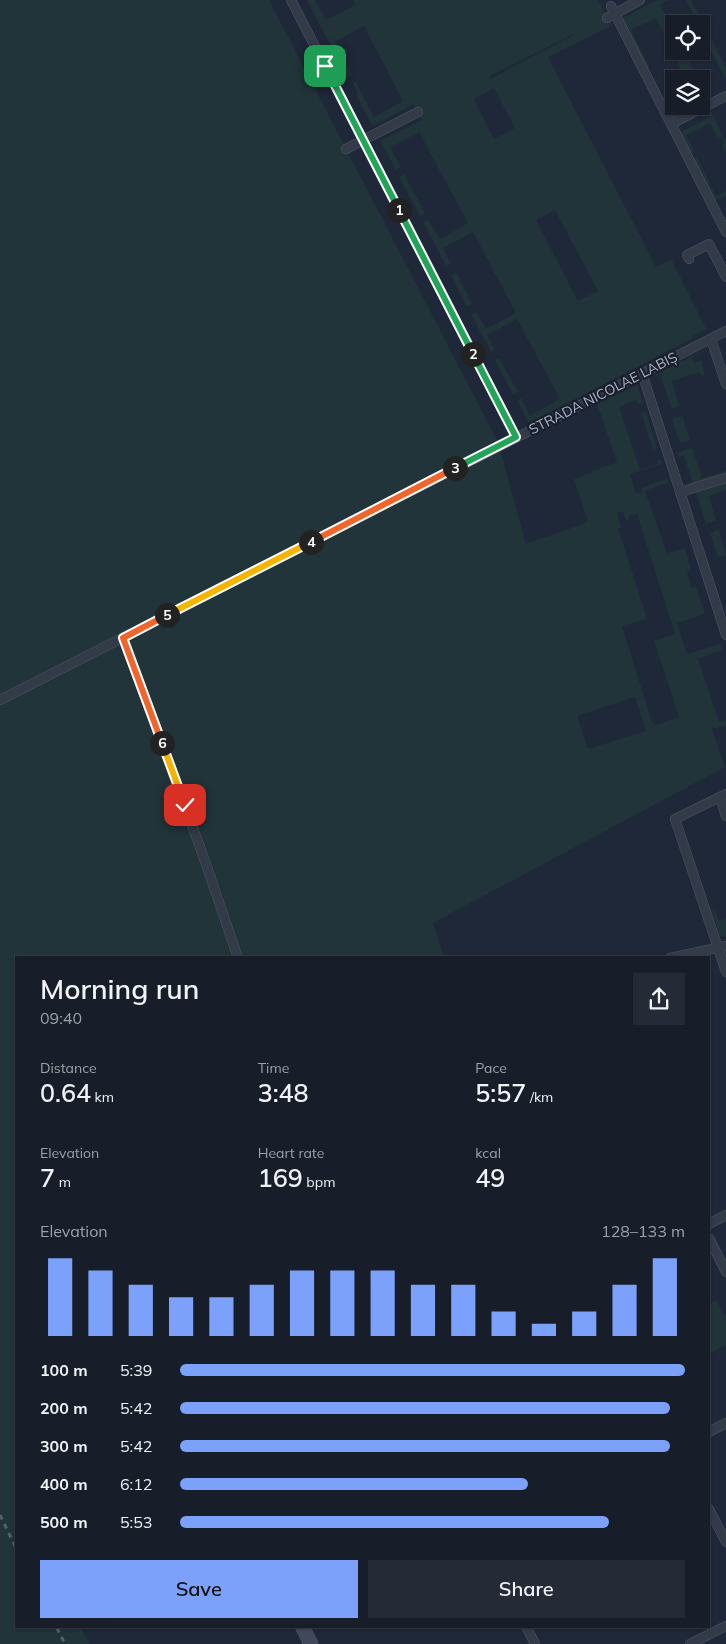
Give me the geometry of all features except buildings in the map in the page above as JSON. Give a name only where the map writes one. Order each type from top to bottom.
[{"type":"street","points":[[291,0],[516,437]]},
{"type":"street","points":[[640,0],[611,12],[726,232]]},
{"type":"street","points":[[671,124],[726,96]]},
{"type":"street","points":[[346,149],[418,112]]},
{"type":"street","points":[[689,259],[687,255],[709,244],[726,277]]},
{"type":"street","name":"STRADA NICOLAE LABIȘ","points":[[0,700],[726,331]]},
{"type":"street","points":[[711,339],[726,384]]},
{"type":"street","points":[[642,373],[680,492],[722,606],[726,635]]},
{"type":"street","points":[[680,492],[726,478]]},
{"type":"street","points":[[123,638],[205,861],[237,956]]},
{"type":"street","points":[[726,816],[723,796],[675,819],[722,946],[726,972]]},
{"type":"street","points":[[679,956],[722,946]]},
{"type":"street","points":[[710,1223],[726,1215]]},
{"type":"street","points":[[710,1240],[726,1272]]},
{"type":"street","points":[[710,1431],[726,1423]]},
{"type":"street","points":[[710,1511],[726,1542]]},
{"type":"street","points":[[690,1644],[726,1626]]},
{"type":"street","points":[[303,1628],[312,1644]]},
{"type":"street","points":[[527,1628],[535,1644]]},
{"type":"green space","points":[[0,0],[269,0],[498,442],[526,544],[588,522],[574,479],[617,462],[597,404],[637,385],[643,402],[638,404],[636,400],[619,407],[640,470],[658,464],[657,460],[661,460],[662,464],[630,474],[636,494],[642,492],[642,487],[667,479],[668,484],[645,491],[667,553],[685,548],[691,570],[687,572],[692,588],[696,587],[705,614],[677,623],[687,654],[720,644],[722,650],[698,659],[719,722],[726,720],[726,726],[712,729],[725,767],[433,923],[444,956],[15,956],[15,1628],[81,1628],[89,1644],[0,1644]],"holes":[[[623,511],[626,521],[629,520],[629,516],[637,514],[675,634],[654,641],[679,717],[656,725],[652,722],[622,626],[647,619],[618,528],[621,527],[617,513]],[[635,697],[646,731],[588,749],[577,716]]]},
{"type":"green space","points":[[307,0],[315,0],[326,20],[355,5],[353,0],[598,0],[611,26],[548,57],[656,267],[671,259],[706,329],[692,336],[693,338],[529,423],[517,401],[521,398],[530,416],[560,399],[517,319],[487,335],[495,350],[491,352],[471,314],[476,312],[486,329],[516,313],[473,232],[443,248],[451,264],[446,266],[423,222],[428,219],[440,239],[468,223],[419,132],[390,148],[401,167],[396,170],[380,141],[422,120],[414,104],[372,126],[356,95],[358,94],[353,83],[356,82],[374,117],[403,101],[364,26],[335,42],[352,75],[347,77]],"holes":[[[574,35],[490,79],[489,76]],[[494,88],[515,128],[494,139],[474,99]],[[555,210],[598,291],[578,301],[536,220]]]},
{"type":"green space","points":[[658,0],[669,0],[660,5],[665,15],[665,37],[656,18],[631,30],[649,67],[646,68],[621,19]]},
{"type":"green space","points":[[686,0],[691,0],[698,15],[694,15]]},
{"type":"green space","points":[[712,40],[726,68],[726,80],[710,48],[710,41]]},
{"type":"green space","points":[[688,60],[694,70],[682,70],[677,61]]},
{"type":"green space","points":[[710,110],[726,142],[726,153],[722,145],[725,143],[722,137],[718,138],[710,123],[686,135],[694,152],[690,154],[679,133],[711,117]]},
{"type":"green space","points":[[697,157],[716,196],[726,191],[726,195],[714,201],[693,159]]},
{"type":"green space","points":[[404,174],[425,213],[420,216],[399,177]]},
{"type":"green space","points":[[456,272],[472,304],[467,307],[451,275]]},
{"type":"green space","points":[[704,351],[691,358],[694,364],[701,360],[705,375],[701,376],[700,372],[672,381],[679,406],[672,409],[660,374],[651,378]]},
{"type":"green space","points":[[499,358],[518,392],[513,395],[495,360]]},
{"type":"green space","points":[[646,412],[657,448],[653,450],[641,413]]},
{"type":"green space","points":[[682,416],[690,440],[680,443],[672,419]]},
{"type":"green space","points":[[692,448],[702,478],[726,471],[726,474],[693,484],[684,455],[679,457],[677,453]]},
{"type":"green space","points":[[726,482],[726,490],[709,496],[716,521],[706,524],[696,492]]},
{"type":"green space","points":[[719,530],[726,555],[718,557],[710,533]]},
{"type":"green space","points":[[712,911],[715,911],[719,920],[726,918],[726,937],[720,936]]},
{"type":"green space","points":[[716,1300],[726,1318],[726,1345],[710,1353],[710,1303]]},
{"type":"railway","points":[[0,1515],[15,1546]]},
{"type":"railway","points":[[57,1628],[65,1644]]},
{"type":"route","points":[[185,805],[123,638],[516,437],[325,66]]}]
